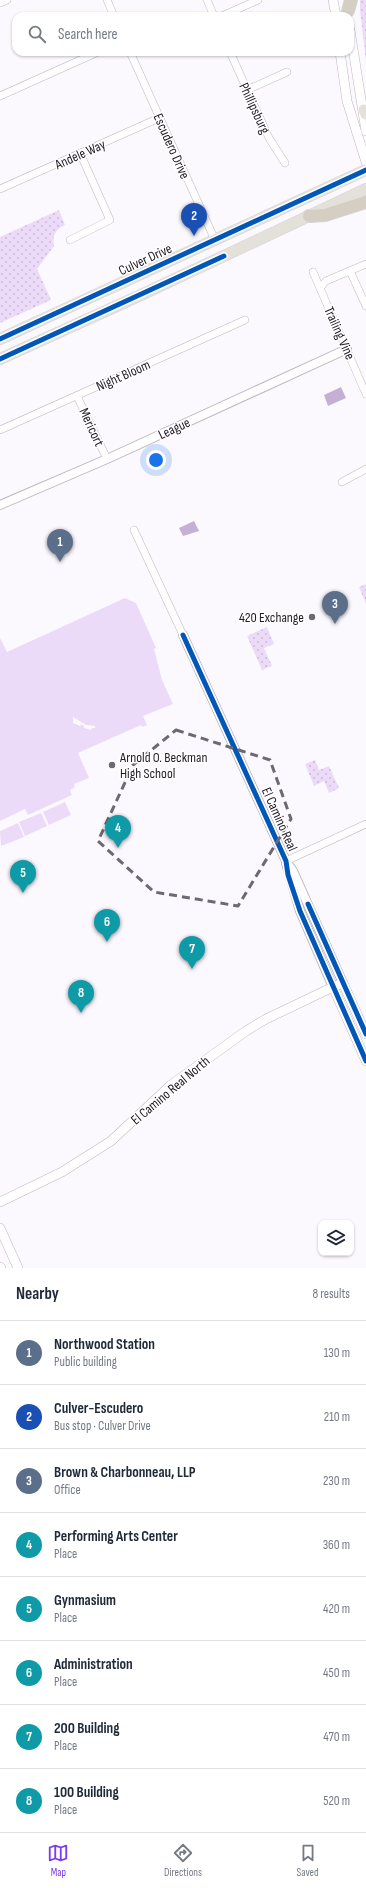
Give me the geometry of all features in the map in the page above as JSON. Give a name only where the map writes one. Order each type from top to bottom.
[{"type":"highway","points":[[309,216],[325,214],[366,202]]},
{"type":"main road","points":[[334,0],[336,12]]},
{"type":"main road","points":[[341,56],[347,101],[366,162]]},
{"type":"main road","points":[[354,56],[365,112],[366,131]]},
{"type":"main road","name":"Culver Drive","points":[[0,339],[366,170]]},
{"type":"main road","points":[[0,359],[141,296],[366,189]]},
{"type":"main road","name":"El Camino Real North","points":[[0,1202],[62,1172],[111,1141],[171,1085],[246,1031],[266,1019],[343,983]]},
{"type":"main road","name":"El Camino Real","points":[[343,983],[366,1034]]},
{"type":"main road","name":"El Camino Real","points":[[333,987],[366,1061]]},
{"type":"main road","points":[[0,1228],[18,1268]]},
{"type":"street","points":[[0,3],[7,0]]},
{"type":"street","points":[[107,0],[112,12]]},
{"type":"street","points":[[207,0],[212,12]]},
{"type":"street","points":[[231,12],[258,0]]},
{"type":"street","points":[[0,96],[89,56]]},
{"type":"street","name":"Escudero Drive","points":[[132,56],[215,240]]},
{"type":"street","name":"Phillipsburg","points":[[232,56],[269,138],[285,163]]},
{"type":"street","points":[[247,90],[287,72]]},
{"type":"street","name":"Andele Way","points":[[0,189],[159,118]]},
{"type":"street","points":[[70,240],[110,220],[80,153]]},
{"type":"street","points":[[320,288],[326,281],[366,264]]},
{"type":"street","points":[[350,271],[366,306]]},
{"type":"street","name":"Trailing Vine","points":[[313,272],[366,394]]},
{"type":"street","name":"Night Bloom","points":[[0,430],[245,320]]},
{"type":"street","name":"League","points":[[0,505],[107,459],[347,349]]},
{"type":"street","name":"Mericort","points":[[77,396],[107,459]]},
{"type":"street","points":[[342,482],[366,469]]},
{"type":"street","points":[[134,530],[183,635]]},
{"type":"street","name":"El Camino Real","points":[[183,635],[286,861],[293,871],[343,983]]},
{"type":"street","points":[[286,861],[366,824]]},
{"type":"street","name":"El Camino Real","points":[[286,861],[288,875],[300,911],[333,987]]},
{"type":"highlighted area","points":[[176,730],[270,760],[291,819],[238,906],[154,892],[98,841],[133,765]]},
{"type":"shaded area","points":[[360,0],[366,0],[366,62],[360,10]]},
{"type":"shaded area","points":[[59,210],[65,225],[55,234],[53,239],[54,246],[37,269],[51,300],[0,323],[0,237]]},
{"type":"shaded area","points":[[341,387],[346,398],[328,406],[324,395]]},
{"type":"shaded area","points":[[194,521],[199,531],[183,536],[179,528]]},
{"type":"shaded area","points":[[366,584],[366,604],[359,587]]},
{"type":"shaded area","points":[[125,598],[136,603],[156,648],[154,649],[162,680],[173,704],[143,716],[147,725],[142,727],[141,725],[78,753],[89,778],[74,784],[75,787],[70,790],[72,795],[28,815],[25,809],[0,821],[0,638],[7,652]],"holes":[[[73,717],[86,725],[95,726],[95,728],[92,728],[91,730],[84,728],[81,724],[80,726],[73,723]]]},
{"type":"shaded area","points":[[267,627],[274,644],[264,648],[272,666],[262,670],[247,636]]},
{"type":"shaded area","points":[[315,760],[319,770],[329,766],[339,788],[329,793],[324,781],[314,786],[305,764]]},
{"type":"shaded area","points":[[65,802],[71,815],[49,825],[43,812]]},
{"type":"shaded area","points":[[41,813],[47,826],[25,836],[19,822]]},
{"type":"shaded area","points":[[18,823],[24,837],[1,846],[0,831]]},
{"type":"cycle path","points":[[0,339],[366,170]]},
{"type":"cycle path","points":[[0,359],[224,256]]},
{"type":"cycle path","points":[[183,635],[286,861],[288,875],[300,911],[366,1061]]},
{"type":"cycle path","points":[[308,904],[366,1034]]},
{"type":"place","name":"Culver-Escudero","points":[[194,236]]},
{"type":"place","name":"Northwood Station","points":[[60,562]]},
{"type":"place","name":"420 Exchange","points":[[312,617]]},
{"type":"place","name":"Brown & Charbonneau, LLP","points":[[335,624]]},
{"type":"place","name":"Arnold O. Beckman High School","points":[[112,765]]},
{"type":"place","name":"Performing Arts Center","points":[[118,848]]},
{"type":"place","name":"Gynmasium","points":[[23,893]]},
{"type":"place","name":"Administration","points":[[107,942]]},
{"type":"place","name":"200 Building","points":[[192,969]]},
{"type":"place","name":"100 Building","points":[[81,1013]]}]
